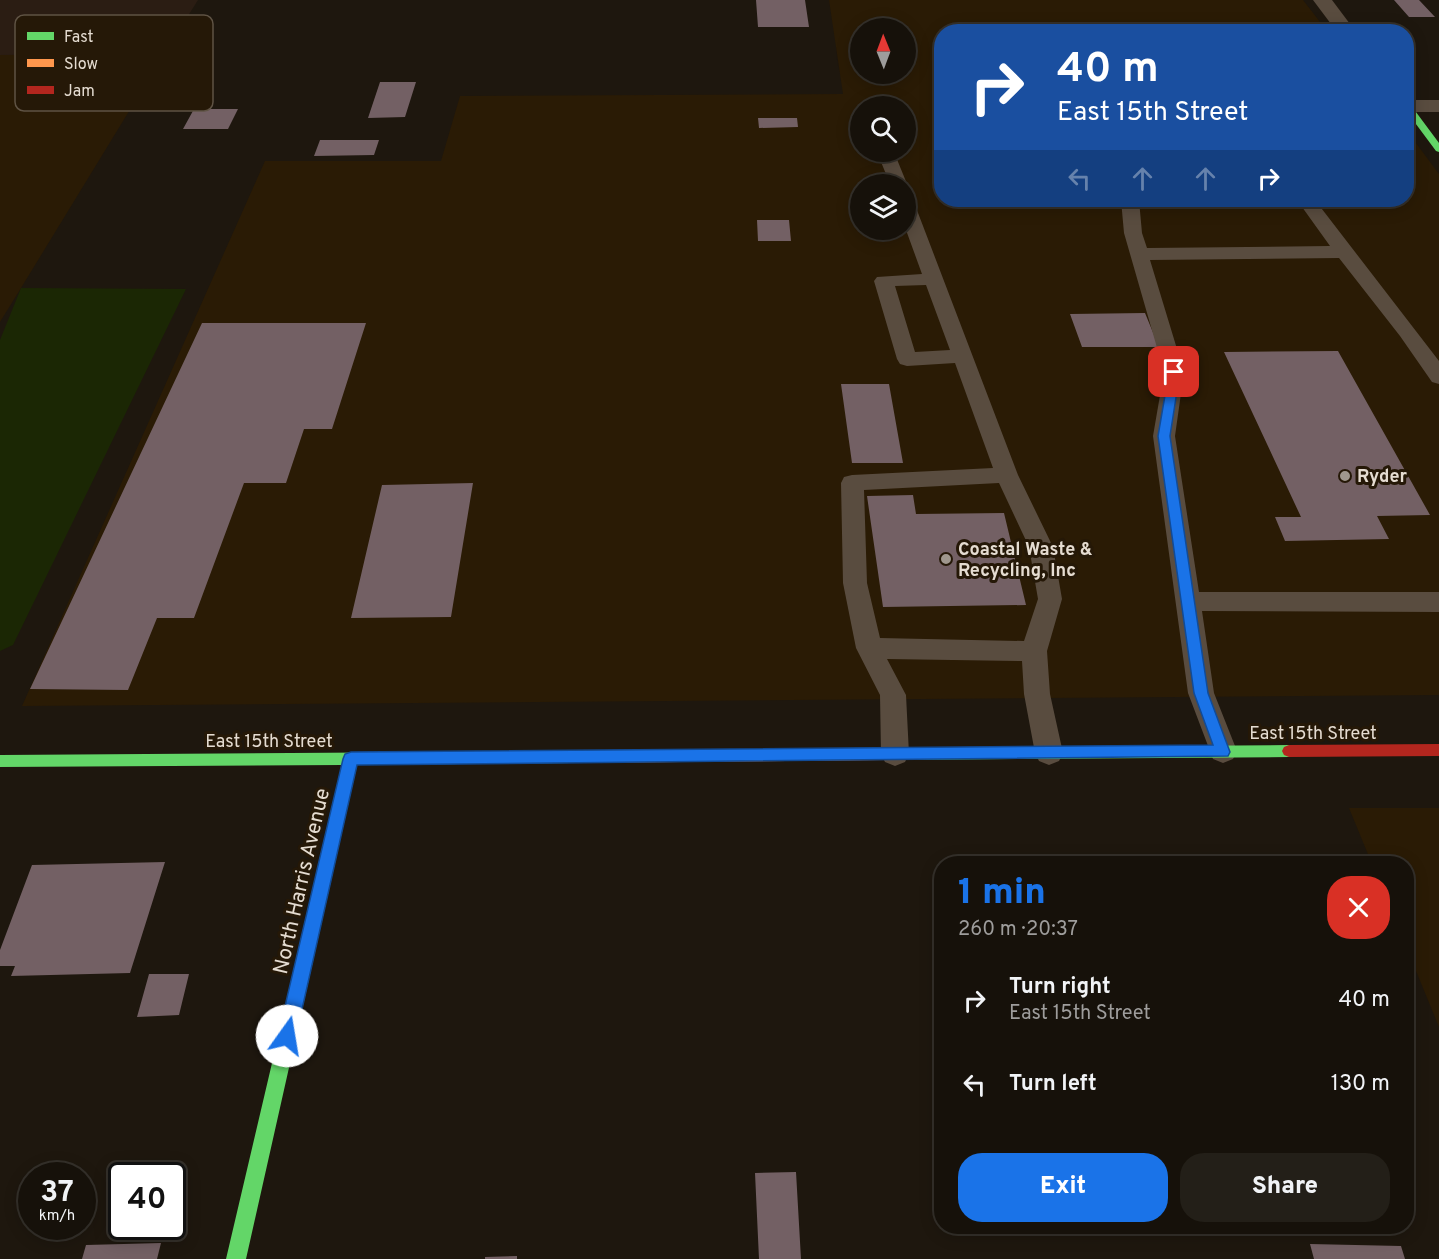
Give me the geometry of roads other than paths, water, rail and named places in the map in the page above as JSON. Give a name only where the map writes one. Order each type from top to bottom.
[{"type":"main road","points":[[1414,115],[1439,149]]},
{"type":"main road","name":"East 15th Street","points":[[0,761],[1439,750]]},
{"type":"main road","name":"North Harris Avenue","points":[[236,1259],[351,759]]},
{"type":"street","points":[[1322,0],[1341,24]]},
{"type":"street","points":[[1414,106],[1439,106]]},
{"type":"lane","points":[[1131,207],[1133,233],[1174,372],[1164,436],[1201,693],[1223,752]]},
{"type":"lane","points":[[1311,207],[1343,252],[1425,354],[1439,377]]},
{"type":"lane","points":[[916,231],[1007,475],[1041,547],[1050,599],[1034,651],[1036,694],[1049,753]]},
{"type":"lane","points":[[1139,254],[1343,252]]},
{"type":"lane","points":[[934,279],[884,281],[907,359],[963,356]]},
{"type":"lane","points":[[895,754],[892,695],[869,648],[855,583],[852,483],[1007,475]]},
{"type":"lane","points":[[1188,601],[1439,602]]},
{"type":"lane","points":[[869,648],[1034,651]]},
{"type":"place","name":"Ryder","points":[[1345,476]]},
{"type":"place","name":"Coastal Waste & Recycling, Inc","points":[[946,559]]}]
